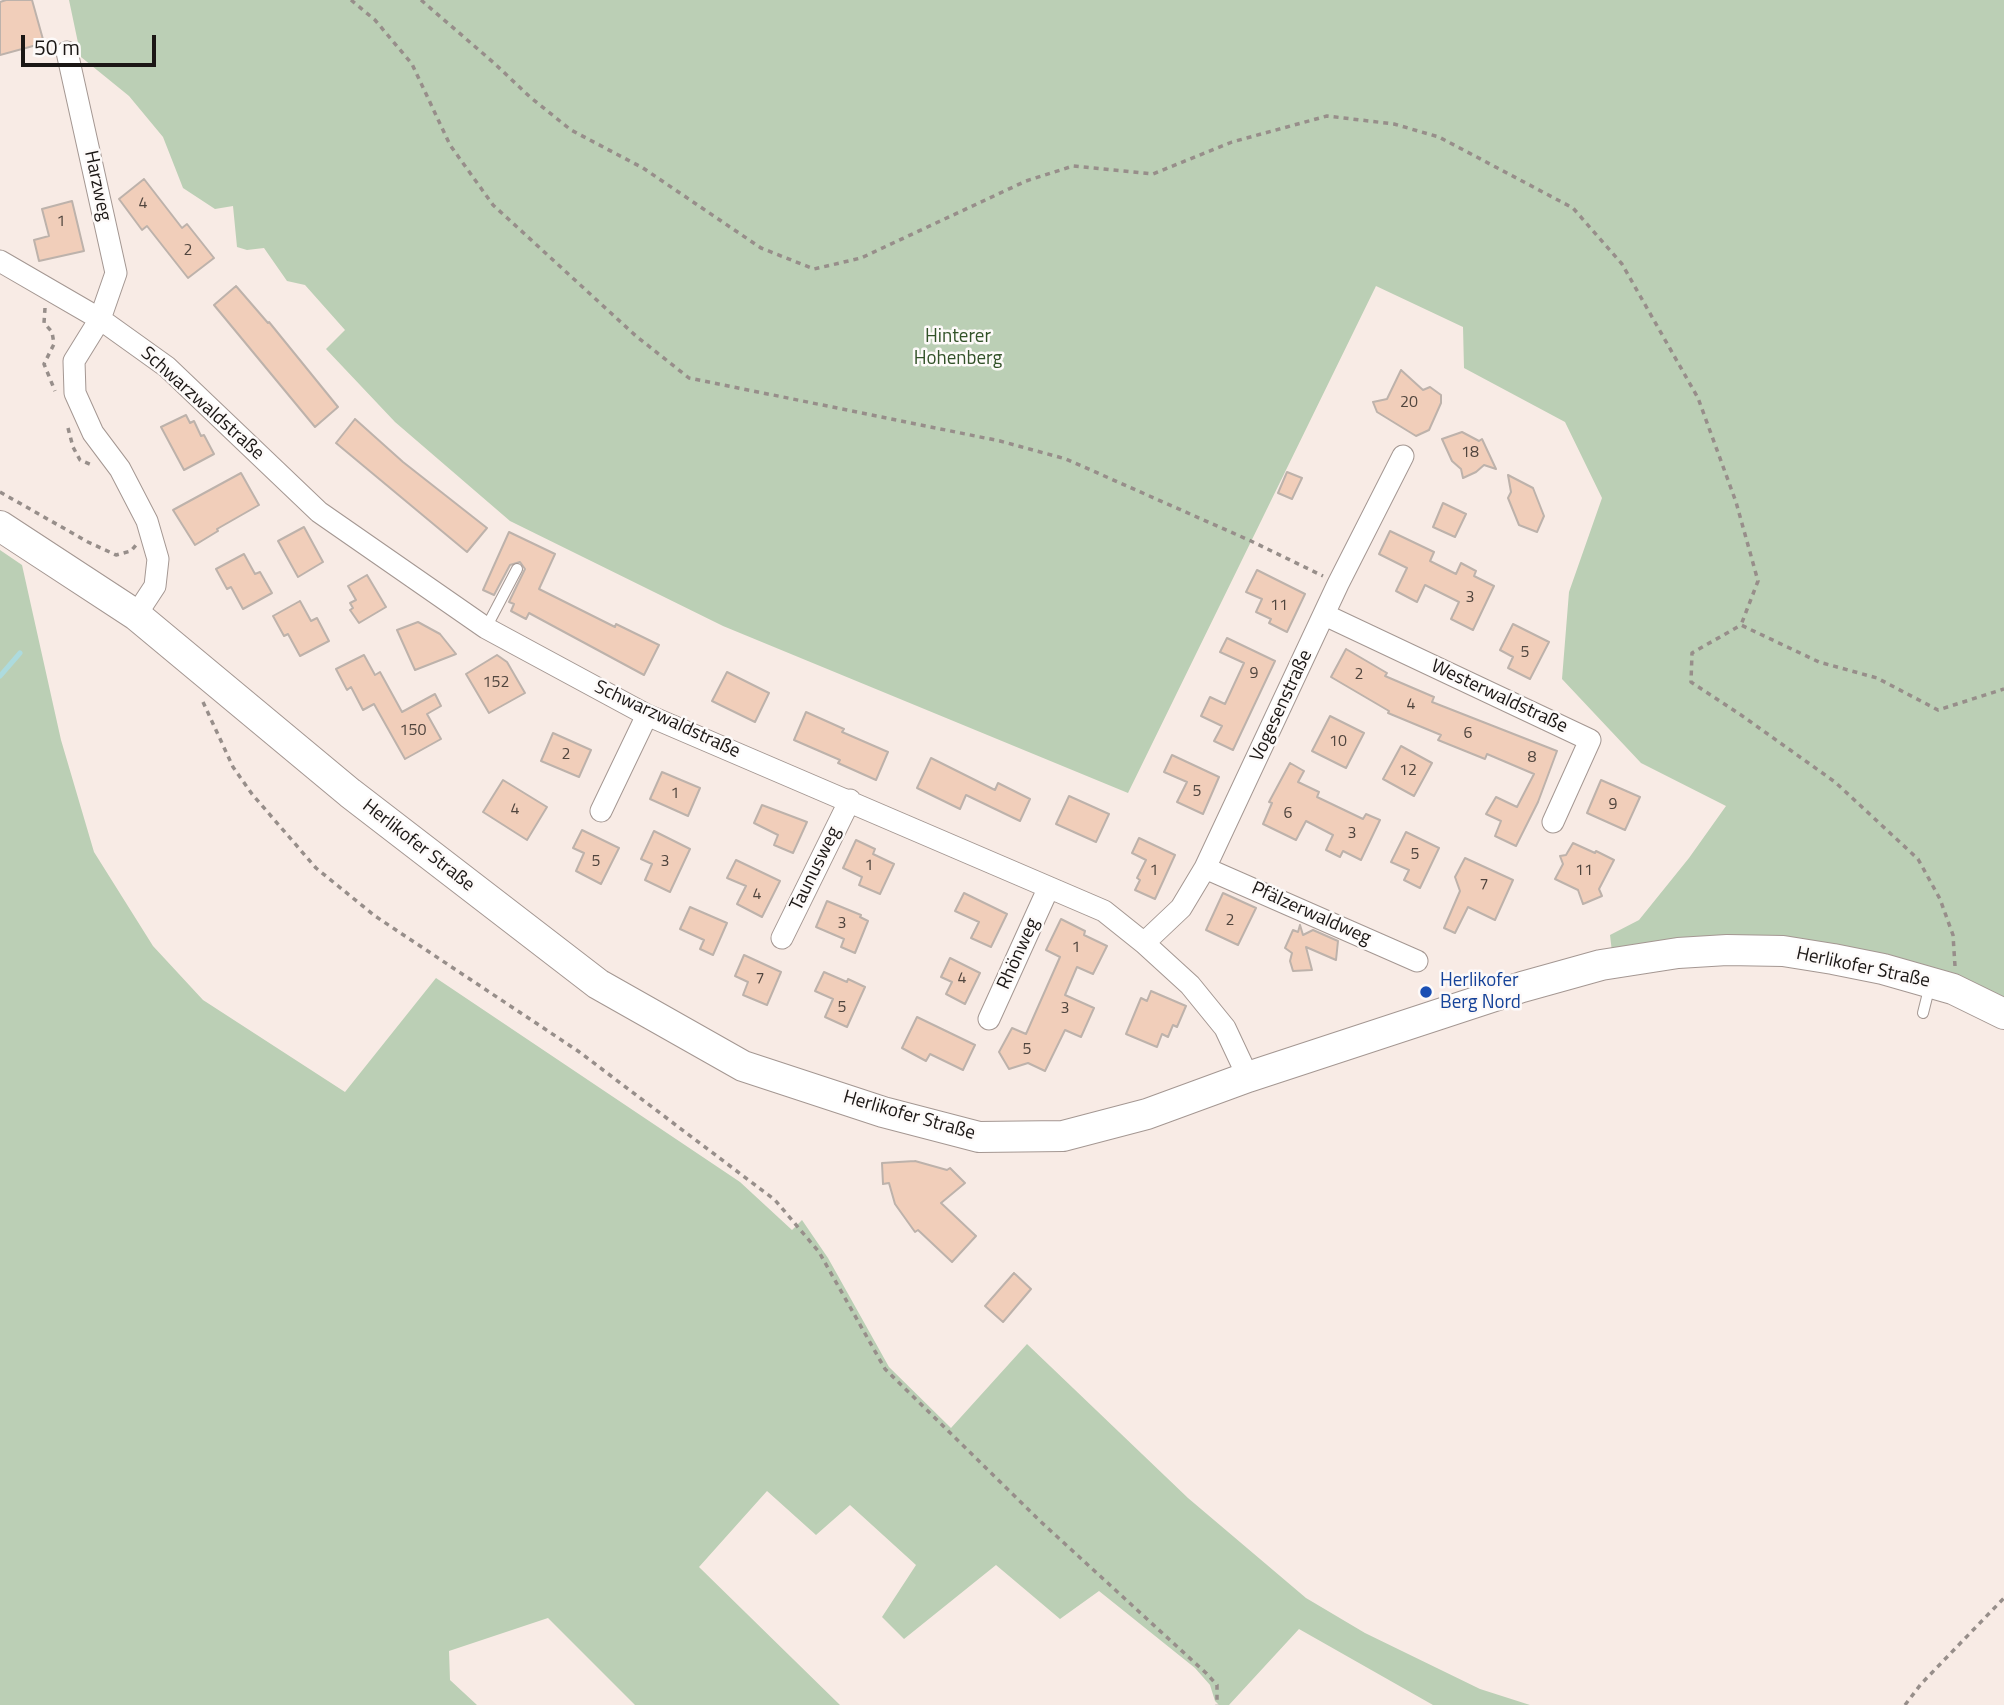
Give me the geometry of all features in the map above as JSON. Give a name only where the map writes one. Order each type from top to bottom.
[{"type":"main road","name":"Herlikofer Straße","points":[[0,526],[136,615],[350,793],[598,984],[743,1066],[883,1112],[979,1137],[1063,1136],[1147,1114],[1454,1008],[1559,985],[1601,965],[1727,950],[1783,955],[1883,969],[1942,986],[2004,1014]]},
{"type":"street","name":"Harzweg","points":[[67,52],[116,273],[100,319]]},
{"type":"street","name":"Schwarzwaldstraße","points":[[0,261],[100,319],[167,367],[319,512],[486,628],[647,715],[1104,911],[1190,985],[1225,1028],[1248,1077]]},
{"type":"street","points":[[100,319],[74,361],[75,393],[93,433],[120,469],[147,521],[158,559],[155,586],[136,615]]},
{"type":"street","name":"Vogesenstraße","points":[[1144,943],[1181,908],[1205,868],[1338,584],[1403,456]]},
{"type":"street","name":"Westerwaldstraße","points":[[1325,615],[1590,740],[1553,822]]},
{"type":"street","points":[[601,811],[647,715]]},
{"type":"street","name":"Taunusweg","points":[[782,938],[850,800]]},
{"type":"street","name":"Pfälzerwaldweg","points":[[1205,868],[1417,961]]},
{"type":"street","name":"Rhönweg","points":[[989,1019],[1048,888]]},
{"type":"lane","points":[[486,628],[517,569]]},
{"type":"lane","points":[[1923,1013],[1942,986]]},
{"type":"path","points":[[351,0],[375,20],[412,64],[450,145],[493,205],[636,336],[689,378],[1000,441],[1066,459],[1251,541],[1338,584]]},
{"type":"path","points":[[421,0],[572,131],[643,168],[761,248],[814,269],[861,258],[1026,181],[1073,166],[1153,174],[1232,142],[1327,116],[1394,124],[1439,136],[1573,208],[1622,264],[1698,398],[1736,502],[1758,581],[1741,625],[1692,653],[1691,682],[1835,782],[1918,859],[1940,899],[1952,935],[1955,967],[1942,986]]},
{"type":"path","points":[[0,492],[116,555],[131,551],[139,542],[147,521]]},
{"type":"path","points":[[1741,625],[1819,662],[1877,678],[1938,710],[2004,690]]},
{"type":"path","points":[[200,695],[233,767],[252,794],[316,868],[375,916],[578,1051],[775,1200],[819,1252],[885,1369],[1040,1521],[1206,1673],[1217,1685],[1217,1705]]},
{"type":"path","points":[[1905,1705],[1921,1684],[2004,1598]]},
{"type":"green space","name":"Hinterer Hohenberg","points":[[69,0],[2004,0],[2004,1000],[1889,958],[1612,952],[1610,935],[1639,920],[1689,858],[1726,806],[1641,763],[1562,679],[1569,592],[1602,498],[1565,422],[1464,368],[1463,327],[1376,286],[1128,793],[723,626],[510,521],[395,422],[326,349],[345,330],[305,285],[287,281],[264,248],[247,250],[237,247],[233,206],[215,209],[183,188],[163,137],[129,96],[81,57]]},
{"type":"green space","points":[[0,550],[22,565],[61,740],[94,852],[153,946],[203,1000],[345,1092],[436,978],[740,1182],[792,1230],[802,1220],[828,1258],[889,1367],[951,1428],[1027,1344],[1188,1498],[1306,1598],[1365,1633],[1480,1689],[1530,1705],[1433,1705],[1299,1629],[1229,1705],[1219,1705],[1210,1685],[1195,1668],[1099,1591],[1060,1619],[996,1565],[904,1639],[882,1617],[916,1565],[850,1505],[816,1535],[767,1491],[699,1567],[840,1705],[635,1705],[548,1618],[449,1651],[450,1680],[477,1705],[0,1705]]},
{"type":"building","points":[[32,0],[44,43],[0,55],[0,2]]},
{"type":"building","points":[[144,179],[182,228],[187,224],[214,258],[188,278],[147,226],[142,230],[119,199]]},
{"type":"building","points":[[72,201],[84,251],[39,261],[34,240],[49,236],[42,209]]},
{"type":"building","points":[[236,286],[338,407],[315,427],[214,305]]},
{"type":"building","points":[[1401,370],[1423,390],[1430,387],[1441,395],[1441,403],[1429,430],[1416,436],[1377,412],[1373,402],[1387,399]]},
{"type":"building","points":[[186,415],[190,423],[194,421],[214,454],[184,470],[161,427]]},
{"type":"building","points":[[355,419],[403,462],[487,528],[467,552],[336,443]]},
{"type":"building","points":[[1462,432],[1479,441],[1482,439],[1496,469],[1484,465],[1463,478],[1461,469],[1452,461],[1442,439]]},
{"type":"building","points":[[1287,472],[1302,478],[1292,499],[1278,493]]},
{"type":"building","points":[[241,473],[259,505],[195,545],[173,510]]},
{"type":"building","points":[[1508,475],[1533,488],[1544,516],[1537,532],[1519,525],[1508,498],[1511,492]]},
{"type":"building","points":[[1443,503],[1466,514],[1455,537],[1433,527]]},
{"type":"building","points":[[304,527],[323,562],[298,577],[278,541]]},
{"type":"building","points":[[1390,531],[1434,552],[1430,561],[1456,574],[1461,563],[1476,571],[1474,576],[1494,586],[1473,630],[1451,619],[1459,602],[1425,585],[1417,602],[1396,591],[1407,568],[1379,554]]},
{"type":"building","points":[[509,532],[555,554],[539,589],[615,627],[616,624],[659,645],[644,675],[529,613],[526,619],[511,611],[514,604],[509,602],[525,569],[520,562],[510,565],[494,595],[483,590]]},
{"type":"building","points":[[244,554],[255,574],[260,572],[272,593],[243,609],[231,587],[227,589],[216,569]]},
{"type":"building","points":[[1257,570],[1305,594],[1287,632],[1269,623],[1271,619],[1256,612],[1262,599],[1246,592]]},
{"type":"building","points":[[367,575],[386,607],[359,623],[350,610],[353,608],[350,603],[356,600],[348,586]]},
{"type":"building","points":[[300,601],[311,621],[317,618],[329,641],[300,656],[288,634],[284,636],[273,616]]},
{"type":"building","points":[[418,622],[440,634],[456,654],[415,670],[397,630]]},
{"type":"building","points":[[1513,624],[1549,642],[1530,679],[1508,668],[1513,657],[1500,650]]},
{"type":"building","points":[[1227,638],[1275,661],[1233,750],[1214,741],[1222,726],[1201,716],[1210,697],[1225,704],[1244,663],[1220,652]]},
{"type":"building","points":[[1346,649],[1387,673],[1385,676],[1434,697],[1432,702],[1557,751],[1538,802],[1516,846],[1495,836],[1501,821],[1486,814],[1496,797],[1517,807],[1534,774],[1487,754],[1485,759],[1438,740],[1441,735],[1388,713],[1389,711],[1331,677]]},
{"type":"building","points":[[364,655],[375,675],[380,672],[402,712],[435,694],[441,706],[427,714],[441,739],[405,759],[374,704],[363,710],[351,687],[347,690],[336,669]]},
{"type":"building","points":[[497,655],[507,662],[525,693],[489,713],[466,674]]},
{"type":"building","points":[[727,672],[769,693],[755,722],[712,701]]},
{"type":"building","points":[[806,712],[844,729],[842,732],[888,752],[876,780],[838,763],[840,760],[794,740]]},
{"type":"building","points":[[1330,716],[1364,733],[1346,768],[1312,751]]},
{"type":"building","points":[[553,733],[591,750],[579,777],[541,761]]},
{"type":"building","points":[[1401,746],[1432,763],[1414,796],[1383,779]]},
{"type":"building","points":[[1172,755],[1219,777],[1203,814],[1177,802],[1187,782],[1164,772]]},
{"type":"building","points":[[931,758],[995,790],[998,783],[1030,799],[1020,821],[966,795],[960,809],[917,788]]},
{"type":"building","points":[[1290,763],[1304,771],[1298,782],[1319,792],[1317,797],[1363,819],[1366,814],[1380,820],[1361,860],[1343,851],[1340,857],[1326,850],[1333,835],[1306,821],[1296,840],[1263,824],[1272,803],[1269,802]]},
{"type":"building","points":[[662,772],[700,788],[688,816],[650,799]]},
{"type":"building","points":[[503,780],[547,807],[527,840],[483,812]]},
{"type":"building","points":[[1601,780],[1640,797],[1625,830],[1587,813]]},
{"type":"building","points":[[1069,796],[1109,814],[1096,842],[1056,824]]},
{"type":"building","points":[[762,805],[807,822],[793,853],[774,845],[778,835],[754,823]]},
{"type":"building","points":[[582,830],[619,848],[601,884],[576,871],[584,853],[573,848]]},
{"type":"building","points":[[654,831],[690,849],[670,892],[645,880],[652,864],[641,859]]},
{"type":"building","points":[[1406,832],[1439,848],[1420,888],[1404,880],[1409,870],[1391,862]]},
{"type":"building","points":[[1139,838],[1175,855],[1155,899],[1135,890],[1140,880],[1137,878],[1146,860],[1132,853]]},
{"type":"building","points":[[856,840],[875,849],[873,854],[894,864],[880,894],[859,885],[862,877],[843,868]]},
{"type":"building","points":[[1573,843],[1614,860],[1599,889],[1602,896],[1583,904],[1578,890],[1555,879],[1563,864],[1560,856],[1566,855]]},
{"type":"building","points":[[1465,858],[1513,880],[1495,920],[1468,907],[1455,933],[1444,928],[1460,891],[1455,877]]},
{"type":"building","points":[[736,860],[780,881],[762,917],[737,904],[746,886],[727,878]]},
{"type":"building","points":[[964,893],[1007,914],[991,947],[971,938],[979,922],[955,911]]},
{"type":"building","points":[[1223,893],[1256,908],[1238,945],[1206,930]]},
{"type":"building","points":[[827,901],[861,915],[860,917],[868,921],[855,953],[841,947],[844,939],[816,927]]},
{"type":"building","points":[[690,907],[727,923],[713,955],[700,949],[704,940],[680,929]]},
{"type":"building","points":[[1061,919],[1085,931],[1084,935],[1107,946],[1093,974],[1077,967],[1065,995],[1094,1008],[1081,1037],[1065,1030],[1045,1071],[1028,1063],[1009,1069],[999,1052],[1012,1028],[1026,1034],[1060,957],[1046,950]]},
{"type":"building","points":[[1300,925],[1303,935],[1313,930],[1338,941],[1336,960],[1306,947],[1312,970],[1293,971],[1290,961],[1292,953],[1285,948],[1293,930],[1298,932]]},
{"type":"building","points":[[744,955],[781,972],[767,1005],[743,995],[748,982],[735,976]]},
{"type":"building","points":[[950,958],[980,973],[965,1004],[946,994],[952,982],[941,977]]},
{"type":"building","points":[[824,972],[865,987],[847,1027],[825,1017],[833,999],[815,991]]},
{"type":"building","points":[[1151,991],[1186,1006],[1177,1027],[1173,1025],[1168,1037],[1162,1034],[1157,1047],[1126,1034],[1141,998],[1147,1001]]},
{"type":"building","points":[[917,1017],[975,1045],[963,1070],[930,1054],[926,1061],[902,1048]]},
{"type":"building","points":[[915,1161],[947,1170],[950,1168],[965,1183],[941,1203],[976,1236],[952,1262],[918,1230],[915,1232],[895,1204],[889,1183],[883,1184],[882,1163]]},
{"type":"building","points":[[1014,1273],[1031,1289],[1003,1322],[985,1306]]},
{"type":"waterway","points":[[0,676],[20,653]]},
{"type":"place","name":"Herlikofer Berg Nord","points":[[1426,992]]}]
